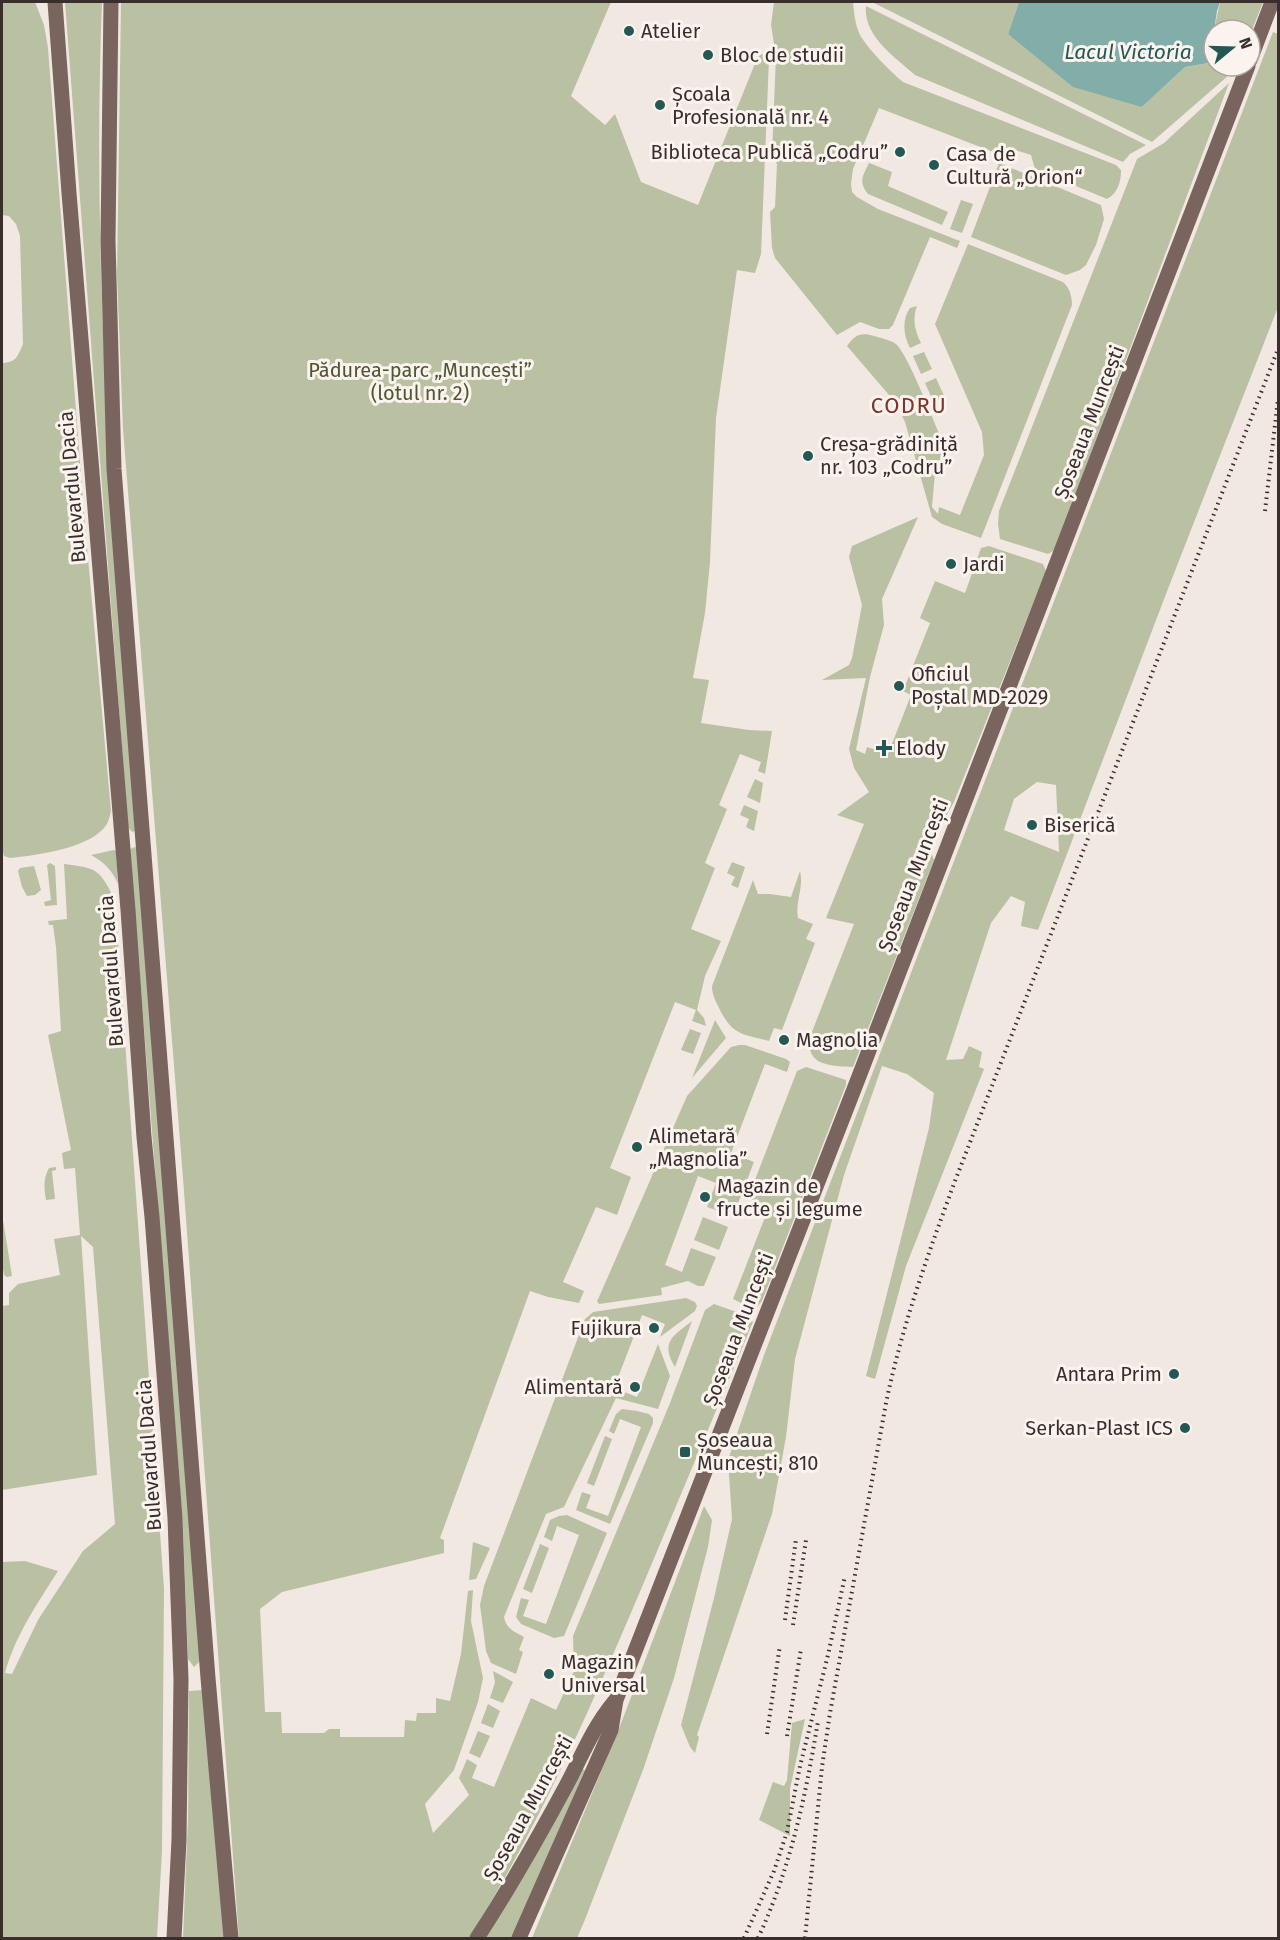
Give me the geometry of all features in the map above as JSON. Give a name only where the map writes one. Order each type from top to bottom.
[{"type":"main road","name":"Bulevardul Dacia","points":[[55,2],[175,1518],[181,1678],[179,1840],[174,1938]]},
{"type":"main road","points":[[111,2],[108,240],[114,469],[208,1678],[231,1938]]},
{"type":"main road","points":[[1262,28],[1272,2]]},
{"type":"main road","name":"Șoseaua Muncești","points":[[519,1938],[611,1730],[616,1700],[1243,78]]},
{"type":"main road","points":[[121,840],[143,838]]},
{"type":"main road","points":[[181,1678],[208,1678]]},
{"type":"main road","name":"Șoseaua Muncești","points":[[477,1938],[566,1786],[598,1722],[616,1700]]},
{"type":"green space","points":[[2,2],[35,2],[44,25],[48,48],[84,514],[111,811],[107,824],[89,839],[62,849],[10,858],[4,856],[2,848],[2,363],[16,358],[23,344],[20,236],[16,224],[9,216],[2,215]]},
{"type":"green space","points":[[65,2],[102,2],[99,106],[102,313],[113,520],[135,831],[132,832],[128,827]]},
{"type":"green space","name":"Pădurea-parc „Muncești” (lotul nr. 2)","points":[[121,2],[611,2],[571,96],[605,125],[615,114],[641,182],[698,205],[758,56],[762,54],[769,59],[761,254],[755,273],[737,270],[716,418],[710,562],[705,613],[693,678],[709,680],[701,723],[772,731],[765,774],[758,771],[761,762],[740,754],[719,805],[727,809],[705,863],[715,868],[691,929],[721,941],[705,976],[697,1010],[704,1018],[706,1026],[692,1021],[696,1010],[675,1002],[610,1168],[631,1177],[617,1215],[596,1207],[563,1282],[584,1291],[579,1303],[530,1291],[440,1538],[444,1540],[444,1553],[282,1592],[260,1609],[265,1712],[281,1712],[282,1733],[324,1733],[329,1729],[340,1729],[340,1737],[404,1737],[405,1720],[416,1721],[417,1713],[436,1713],[436,1698],[450,1701],[461,1654],[468,1591],[473,1590],[471,1621],[483,1678],[478,1702],[454,1770],[425,1804],[433,1833],[469,1795],[459,1778],[467,1759],[477,1765],[472,1778],[494,1787],[531,1698],[556,1710],[574,1671],[573,1636],[670,1403],[705,1310],[714,1304],[748,1316],[753,1322],[583,1722],[518,1854],[469,1938],[239,1938],[183,1178],[123,429],[117,275]]},
{"type":"green space","points":[[774,2],[853,2],[860,35],[868,47],[903,82],[1116,165],[1121,170],[1116,190],[1107,199],[1035,169],[1031,155],[1009,148],[996,153],[879,108],[853,169],[852,192],[878,209],[960,241],[957,248],[930,237],[893,325],[889,329],[879,329],[860,322],[837,335],[775,258],[772,248],[770,212],[775,207],[777,164],[772,154],[776,56],[771,25]]},
{"type":"green space","points":[[872,2],[1019,2],[1008,34],[1142,107],[1185,67],[1202,64],[1202,78],[1226,78],[1152,142]]},
{"type":"green space","points":[[1220,2],[1263,2],[1257,18],[1217,18]]},
{"type":"green space","points":[[866,6],[1146,145],[1130,154],[1123,162],[915,75],[875,36],[866,17]]},
{"type":"green space","points":[[1273,32],[1278,34],[1278,307],[1038,930],[1021,926],[1025,902],[1011,896],[991,923],[946,1060],[963,1059],[969,1046],[982,1052],[979,1067],[984,1069],[906,1266],[875,1379],[866,1376],[929,1128],[934,1093],[907,1074],[882,1066],[844,1175],[795,1359],[786,1437],[772,1514],[697,1735],[699,1737],[695,1753],[681,1725],[732,1519],[728,1460],[764,1355],[1255,78],[1262,78],[1262,61]],"holes":[[[1037,782],[1056,785],[1059,852],[1004,830],[1014,799]]]},
{"type":"green space","points":[[1229,83],[1055,550],[1048,554],[1000,539],[999,511],[1137,159],[1164,143]]},
{"type":"green space","points":[[869,163],[892,172],[888,186],[948,212],[942,225],[868,194],[862,182]]},
{"type":"green space","points":[[999,163],[1101,205],[1104,219],[1096,245],[1086,265],[1080,270],[1066,275],[971,237]]},
{"type":"green space","points":[[961,200],[973,204],[962,233],[950,229]]},
{"type":"green space","points":[[968,244],[1063,282],[1069,290],[1072,302],[981,538],[942,524],[932,517],[905,422],[895,402],[847,346],[855,337],[865,334],[891,341],[901,351],[943,442],[943,451],[935,473],[932,507],[938,514],[939,507],[960,515],[984,455],[982,432],[935,324]]},
{"type":"green space","points":[[917,306],[915,325],[921,343],[910,348],[905,333],[905,322],[910,308]]},
{"type":"green space","points":[[924,352],[932,369],[921,374],[913,356]]},
{"type":"green space","points":[[936,378],[945,398],[934,403],[925,383]]},
{"type":"green space","points":[[918,517],[882,599],[884,625],[870,677],[856,750],[865,754],[867,747],[888,754],[911,695],[903,691],[930,623],[920,618],[935,581],[965,593],[981,548],[989,546],[1043,564],[1046,571],[954,802],[944,820],[933,816],[921,848],[931,852],[934,860],[853,1067],[828,1065],[816,1059],[812,1054],[810,1037],[854,924],[826,918],[864,824],[837,815],[869,792],[854,768],[849,749],[866,678],[822,680],[849,665],[852,658],[862,605],[849,557],[852,546]]},
{"type":"green space","points":[[755,779],[763,783],[760,803],[747,797]]},
{"type":"green space","points":[[744,805],[758,811],[754,831],[746,827],[749,819],[740,815]]},
{"type":"green space","points":[[135,847],[139,850],[200,1661],[194,1667],[188,1659],[183,1528],[130,849]]},
{"type":"green space","points":[[116,851],[118,884],[107,867],[91,855]]},
{"type":"green space","points":[[732,862],[745,867],[738,888],[731,885],[735,877],[727,873]]},
{"type":"green space","points":[[50,863],[55,866],[57,905],[45,906],[44,902],[51,900],[47,865]]},
{"type":"green space","points":[[64,864],[84,867],[96,872],[101,876],[115,900],[164,1589],[162,1851],[157,1938],[2,1938],[2,1562],[25,1561],[58,1571],[27,1620],[9,1659],[5,1673],[12,1674],[38,1620],[83,1551],[115,1524],[93,1247],[81,1236],[97,1475],[2,1490],[2,1306],[9,1305],[9,1293],[18,1284],[60,1275],[54,1239],[80,1235],[75,1168],[64,1169],[62,1153],[71,1150],[48,1035],[61,1031],[56,947],[53,925],[49,925],[48,921],[67,919]]},
{"type":"green space","points":[[34,866],[41,890],[35,895],[27,896],[18,871],[20,868]]},
{"type":"green space","points":[[800,871],[798,918],[813,924],[806,939],[815,943],[782,1030],[774,1028],[769,1041],[745,1035],[728,1024],[713,994],[712,986],[753,880],[758,894],[791,897]]},
{"type":"green space","points":[[715,1020],[726,1038],[692,1078]]},
{"type":"green space","points":[[690,1029],[701,1033],[693,1054],[681,1050]]},
{"type":"green space","points":[[745,1045],[790,1062],[787,1072],[765,1064],[731,1153],[754,1162],[733,1216],[707,1207],[716,1183],[698,1176],[665,1265],[682,1272],[691,1248],[716,1257],[704,1286],[688,1281],[661,1288],[662,1295],[599,1304],[597,1301],[687,1096],[731,1047]]},
{"type":"green space","points":[[806,1067],[846,1080],[846,1085],[762,1301],[757,1307],[751,1308],[733,1299],[769,1207],[748,1198],[797,1071]]},
{"type":"green space","points":[[56,1167],[56,1170],[52,1171],[55,1199],[46,1200],[44,1188],[46,1176],[49,1168]]},
{"type":"green space","points":[[2,1214],[12,1276],[7,1277],[4,1275],[2,1262]]},
{"type":"green space","points":[[703,1217],[728,1227],[719,1250],[694,1240]]},
{"type":"green space","points":[[686,1298],[695,1302],[697,1306],[695,1311],[660,1337],[665,1324],[642,1315],[614,1388],[637,1397],[658,1344],[670,1376],[658,1409],[616,1398],[564,1507],[546,1514],[504,1617],[514,1632],[524,1637],[519,1650],[523,1652],[516,1674],[491,1663],[486,1651],[480,1605],[484,1586],[585,1319],[593,1312]]},
{"type":"green space","points":[[692,1321],[675,1367],[669,1345],[674,1336]]},
{"type":"green space","points":[[622,1409],[649,1414],[653,1418],[653,1423],[610,1524],[576,1510],[582,1492],[591,1495],[586,1508],[608,1516],[641,1427],[620,1419],[614,1434],[609,1431],[616,1414]]},
{"type":"green space","points":[[605,1436],[612,1439],[594,1486],[587,1483]]},
{"type":"green space","points":[[704,1506],[712,1520],[708,1547],[674,1678],[643,1770],[584,1922],[577,1938],[532,1938],[620,1726]]},
{"type":"green space","points":[[567,1515],[607,1533],[564,1636],[554,1638],[521,1624],[516,1617],[521,1598],[529,1600],[523,1616],[546,1624],[579,1535],[557,1526],[552,1541],[544,1537],[550,1520]]},
{"type":"green space","points":[[473,1542],[490,1548],[476,1579],[469,1580]]},
{"type":"green space","points":[[540,1544],[549,1548],[532,1593],[523,1589]]},
{"type":"green space","points":[[493,1671],[513,1682],[503,1703],[490,1698],[495,1682]]},
{"type":"green space","points":[[203,1690],[224,1938],[183,1938],[188,1818],[189,1691]]},
{"type":"green space","points":[[488,1704],[500,1711],[493,1728],[481,1723]]},
{"type":"green space","points":[[805,1719],[790,1789],[790,1836],[759,1820],[773,1782],[784,1786],[787,1780],[792,1723]]},
{"type":"green space","points":[[478,1731],[490,1736],[480,1758],[469,1753]]},
{"type":"green space","points":[[581,1769],[585,1770],[513,1938],[485,1938]]},
{"type":"water","name":"Lacul Victoria","points":[[1019,2],[1220,2],[1216,18],[1202,18],[1202,64],[1185,67],[1142,107],[1073,87],[1008,34]]},
{"type":"railway","points":[[805,1938],[822,1767],[830,1713],[886,1403],[908,1318],[955,1181],[1278,349]]},
{"type":"railway","points":[[1265,511],[1278,399]]},
{"type":"railway","points":[[785,1620],[796,1539]]},
{"type":"railway","points":[[793,1625],[806,1540]]},
{"type":"railway","points":[[744,1938],[774,1871],[787,1832],[800,1766],[845,1576]]},
{"type":"railway","points":[[767,1734],[780,1645]]},
{"type":"railway","points":[[787,1736],[801,1649]]},
{"type":"railway","points":[[758,1938],[779,1886],[796,1832],[818,1721]]},
{"type":"place","name":"Atelier","points":[[629,31]]},
{"type":"place","name":"Bloc de studii","points":[[708,55]]},
{"type":"place","name":"Școala Profesională nr. 4","points":[[660,105]]},
{"type":"place","name":"Biblioteca Publică „Codru”","points":[[900,152]]},
{"type":"place","name":"Casa de Cultură „Orion“","points":[[934,165]]},
{"type":"place","name":"Creșa-grădiniță nr. 103 „Codru”","points":[[808,456]]},
{"type":"place","name":"Jardi","points":[[951,564]]},
{"type":"place","name":"Oficiul Poștal MD-2029","points":[[899,686]]},
{"type":"place","name":"Elody","points":[[884,748]]},
{"type":"place","name":"Biserică","points":[[1032,825]]},
{"type":"place","name":"Magnolia","points":[[784,1040]]},
{"type":"place","name":"Alimetară „Magnolia”","points":[[637,1147]]},
{"type":"place","name":"Magazin de fructe și legume","points":[[705,1197]]},
{"type":"place","name":"Fujikura","points":[[654,1328]]},
{"type":"place","name":"Antara Prim","points":[[1174,1374]]},
{"type":"place","name":"Alimentară","points":[[635,1387]]},
{"type":"place","name":"Serkan-Plast ICS","points":[[1185,1428]]},
{"type":"place","name":"Șoseaua Muncești, 810","points":[[685,1452]]},
{"type":"place","name":"Magazin Universal","points":[[549,1674]]},
{"type":"district","name":"CODRU","points":[[909,405]]}]
